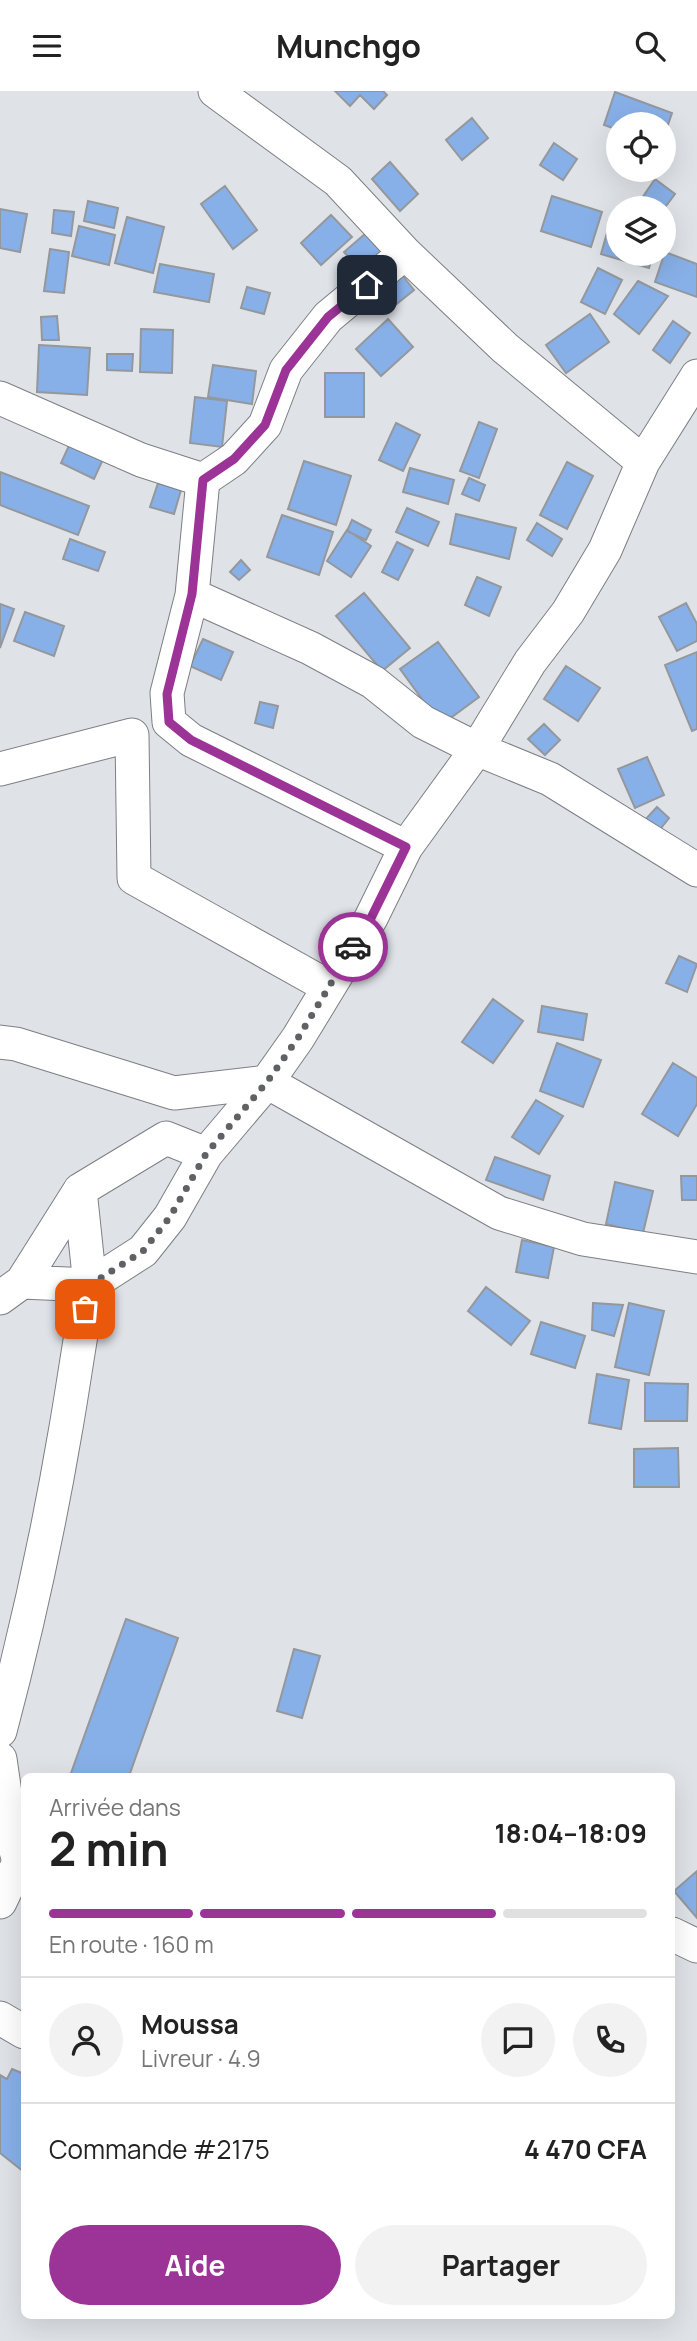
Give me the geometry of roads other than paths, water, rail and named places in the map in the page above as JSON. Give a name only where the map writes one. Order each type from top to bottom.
[{"type":"street","points":[[215,91],[338,181],[405,253],[505,348],[643,463]]},
{"type":"street","points":[[203,480],[234,459],[265,425],[286,370],[328,317],[405,253]]},
{"type":"street","points":[[11,1290],[90,1285],[143,1251],[170,1217],[206,1154],[267,1082],[298,1038],[371,918],[406,847],[477,749],[530,662],[568,612],[605,550],[643,463],[697,376]]},
{"type":"street","points":[[0,398],[141,460],[203,480]]},
{"type":"street","points":[[203,480],[192,594],[167,694],[169,722],[191,740],[406,847]]},
{"type":"street","points":[[192,594],[310,648],[373,682],[423,722],[477,749],[550,779],[697,870]]},
{"type":"street","points":[[0,769],[132,735],[134,878],[328,987]]},
{"type":"street","points":[[0,1042],[16,1044],[174,1093],[267,1082],[499,1213],[583,1239],[697,1257]]},
{"type":"street","points":[[11,1290],[80,1190],[166,1138],[206,1154]]},
{"type":"street","points":[[0,1731],[20,1654],[52,1499],[90,1285],[80,1190]]},
{"type":"street","points":[[0,1759],[14,1861],[0,1902]]},
{"type":"street","points":[[675,1935],[697,1946]]},
{"type":"street","points":[[0,2018],[21,2030]]}]
